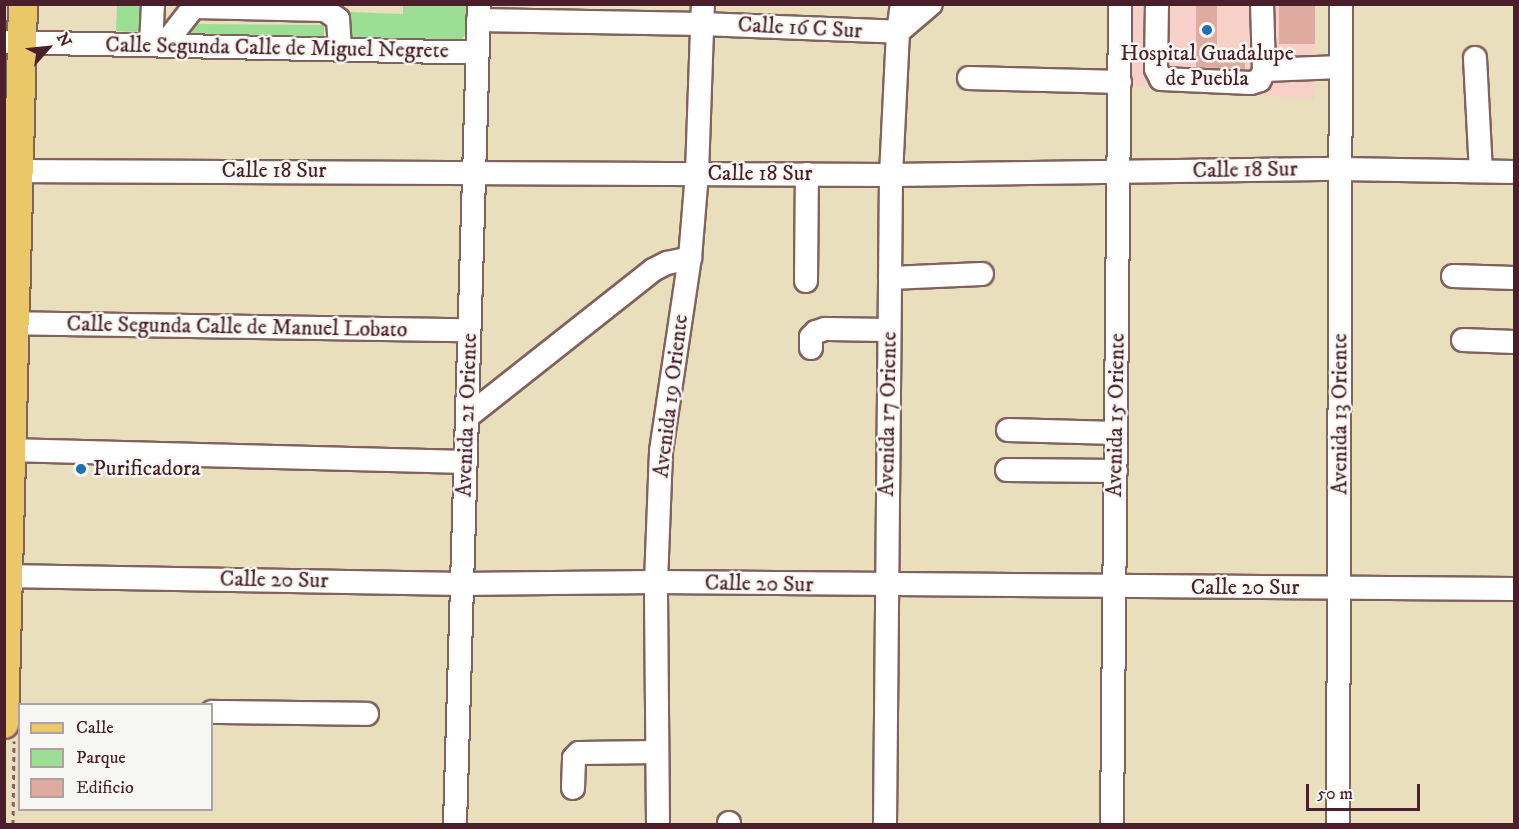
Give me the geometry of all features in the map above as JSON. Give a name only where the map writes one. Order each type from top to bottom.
[{"type":"main road","points":[[4,724],[13,51],[23,4]]},
{"type":"street","points":[[153,4],[157,46]]},
{"type":"street","name":"Avenida 17 Oriente","points":[[885,825],[891,175],[898,33],[902,4]]},
{"type":"street","points":[[898,33],[931,4]]},
{"type":"street","name":"Avenida 15 Oriente","points":[[1113,825],[1120,4]]},
{"type":"street","points":[[1157,4],[1156,69],[1161,79],[1251,83],[1260,80],[1264,70],[1262,4]]},
{"type":"street","name":"Avenida 13 Oriente","points":[[1338,825],[1341,4]]},
{"type":"street","points":[[157,46],[196,6],[325,10],[338,19],[340,50]]},
{"type":"street","name":"Calle 16 C Sur","points":[[478,12],[703,14],[898,33]]},
{"type":"street","name":"Avenida 21 Oriente","points":[[455,825],[478,12]]},
{"type":"street","name":"Avenida 19 Oriente","points":[[658,825],[656,582],[663,429],[690,258],[697,173],[703,14]]},
{"type":"street","name":"Calle Segunda Calle de Miguel Negrete","points":[[13,51],[157,46],[477,53]]},
{"type":"street","points":[[1475,58],[1481,171]]},
{"type":"street","points":[[1264,70],[1341,67]]},
{"type":"street","points":[[969,78],[1119,82]]},
{"type":"street","name":"Calle 18 Sur","points":[[12,171],[891,175],[1341,169],[1515,172]]},
{"type":"street","points":[[806,281],[807,174]]},
{"type":"street","points":[[467,417],[653,270],[667,263],[690,258]]},
{"type":"street","points":[[890,278],[982,274]]},
{"type":"street","points":[[1453,276],[1515,278]]},
{"type":"street","name":"Calle Segunda Calle de Manuel Lobato","points":[[10,323],[469,330]]},
{"type":"street","points":[[811,348],[811,337],[816,332],[825,329],[889,330]]},
{"type":"street","points":[[1463,340],[1515,342]]},
{"type":"street","points":[[1008,430],[1116,433]]},
{"type":"street","points":[[8,450],[465,462]]},
{"type":"street","points":[[1006,470],[1116,471]]},
{"type":"street","name":"Calle 20 Sur","points":[[6,576],[462,584],[656,582],[887,586],[1515,590]]},
{"type":"street","points":[[213,712],[367,714]]},
{"type":"street","points":[[573,788],[574,758],[579,753],[657,752]]},
{"type":"shaded area","points":[[1131,5],[1315,5],[1314,99],[1130,86]]},
{"type":"green space","points":[[117,5],[147,5],[148,18],[136,32],[116,31]]},
{"type":"green space","points":[[403,5],[467,5],[466,33],[460,42],[349,44],[350,12],[403,14]]},
{"type":"green space","points":[[195,24],[324,25],[324,44],[189,41]]},
{"type":"building","name":"Hospital Guadalupe de Puebla","points":[[1196,4],[1217,4],[1217,56],[1245,56],[1245,69],[1196,67]]},
{"type":"building","name":"Hospital Guadalupe de Puebla","points":[[1279,4],[1315,4],[1315,44],[1279,44]]},
{"type":"place","name":"Hospital Guadalupe de Puebla","points":[[1207,30]]},
{"type":"place","name":"Purificadora","points":[[81,469]]}]
